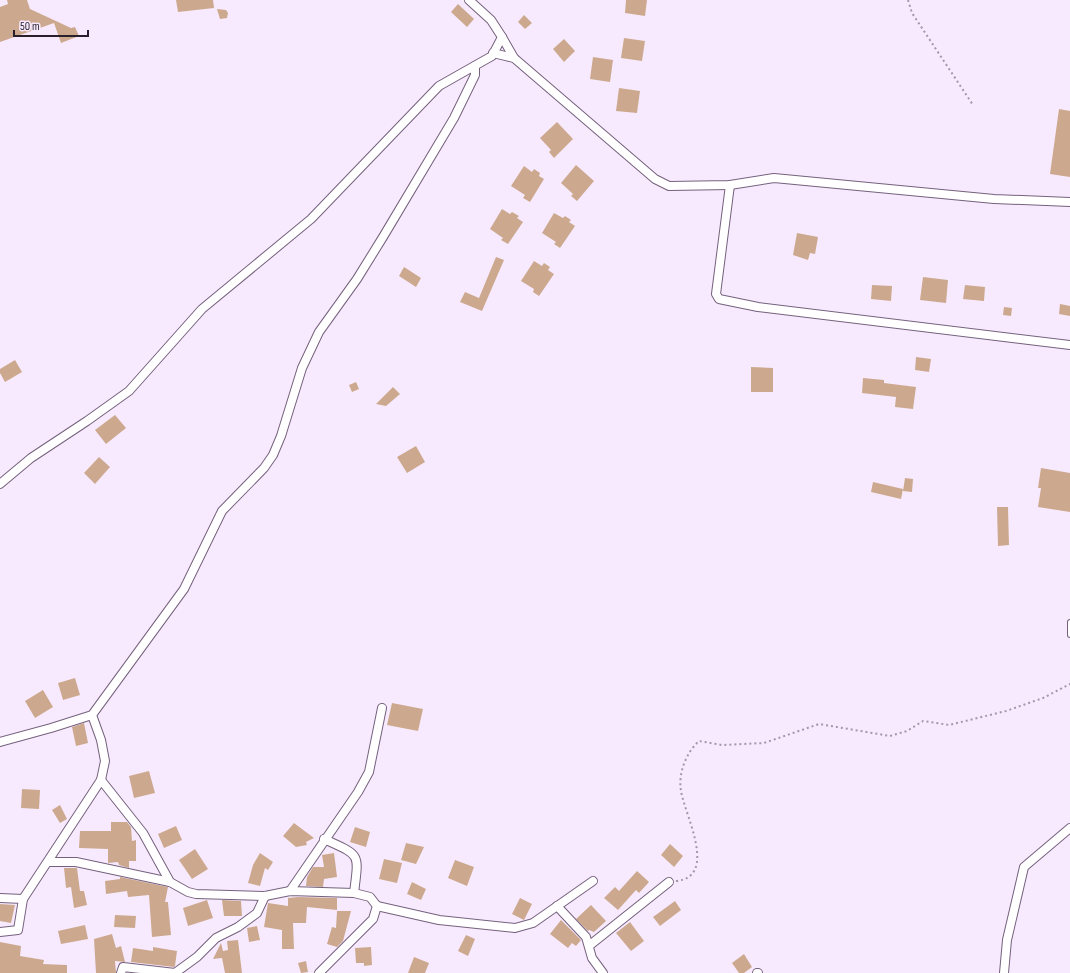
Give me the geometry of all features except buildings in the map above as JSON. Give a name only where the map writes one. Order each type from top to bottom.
[{"type":"street","points":[[469,0],[491,20],[514,58],[655,179],[669,186],[730,185],[774,178],[994,199],[1070,202]]},
{"type":"street","points":[[0,484],[31,458],[129,391],[202,309],[311,219],[438,86],[492,56],[502,37]]},
{"type":"street","points":[[493,53],[514,58]]},
{"type":"street","points":[[0,742],[92,715],[184,588],[222,511],[264,468],[273,455],[281,436],[302,368],[319,332],[357,279],[454,118],[475,75],[475,66]]},
{"type":"street","points":[[730,185],[716,294],[719,299],[758,308],[1070,345]]},
{"type":"street","points":[[290,891],[324,839],[358,792],[369,772],[382,708]]},
{"type":"street","points":[[0,932],[18,930],[23,899],[101,780],[105,761],[101,740],[92,715]]},
{"type":"street","points":[[101,780],[143,833],[156,854],[170,882]]},
{"type":"street","points":[[1004,973],[1007,940],[1024,867],[1070,828]]},
{"type":"street","points":[[324,839],[352,852],[358,861],[354,893]]},
{"type":"street","points":[[48,862],[76,862],[170,882],[188,892],[196,894],[265,896],[290,891],[354,893],[370,897],[377,906],[440,920],[515,928],[533,923],[593,880]]},
{"type":"street","points":[[590,945],[669,882]]},
{"type":"street","points":[[121,973],[123,966],[175,973],[197,957],[216,938],[238,926],[256,913],[265,896]]},
{"type":"street","points":[[0,898],[23,899]]},
{"type":"street","points":[[320,973],[373,919],[377,906]]},
{"type":"street","points":[[557,906],[586,937],[590,945],[592,958],[603,973]]},
{"type":"lane","points":[[1070,622],[1070,635]]},
{"type":"path","points":[[908,0],[912,13],[973,105]]},
{"type":"path","points":[[669,882],[683,881],[693,872],[699,857],[681,790],[683,762],[692,747],[699,741],[722,744],[764,743],[819,724],[890,736],[907,731],[924,722],[949,725],[1006,711],[1043,698],[1070,684]]}]
